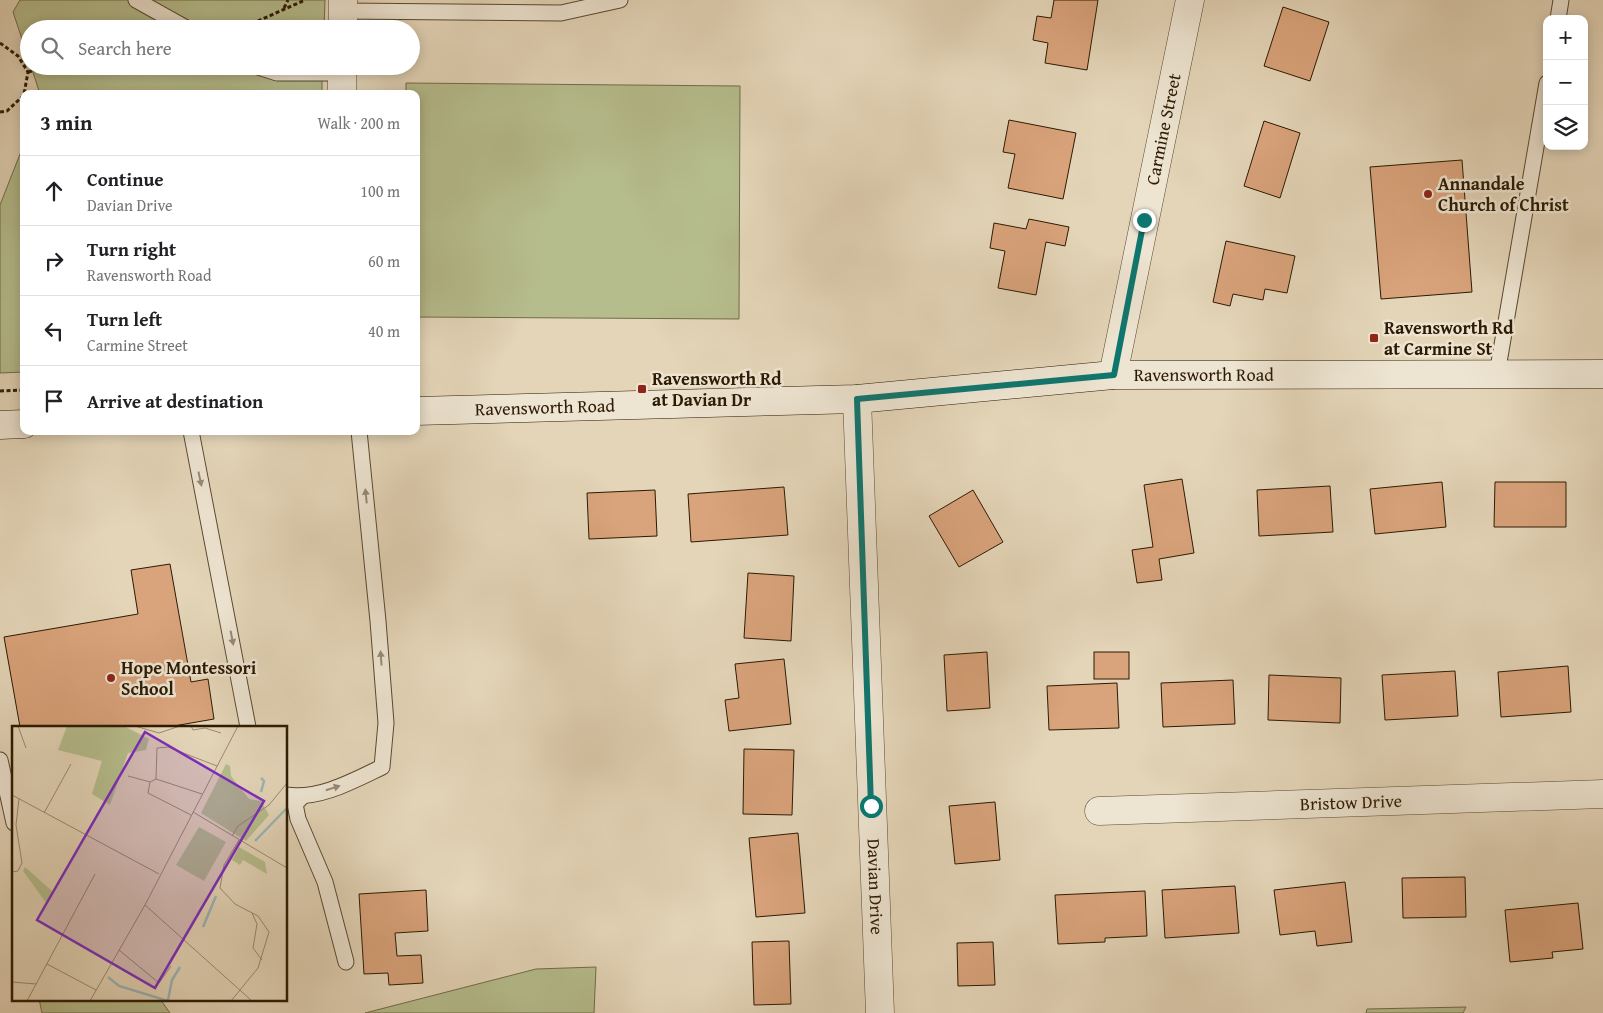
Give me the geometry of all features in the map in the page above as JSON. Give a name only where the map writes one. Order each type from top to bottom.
[{"type":"street","name":"Carmine Street","points":[[1114,375],[1190,0]]},
{"type":"street","name":"Ravensworth Road","points":[[420,410],[857,399],[1114,375],[1603,374]]},
{"type":"street","name":"Davian Drive","points":[[857,399],[880,1013]]},
{"type":"street","points":[[0,425],[20,424]]},
{"type":"street","name":"Bristow Drive","points":[[1099,811],[1603,794]]},
{"type":"lane","points":[[136,0],[172,20]]},
{"type":"lane","points":[[343,13],[562,13],[620,0]]},
{"type":"lane","points":[[1559,15],[1561,0]]},
{"type":"lane","points":[[303,75],[342,78]]},
{"type":"lane","points":[[1497,374],[1543,105]]},
{"type":"lane","points":[[192,435],[248,726]]},
{"type":"lane","points":[[346,962],[325,882],[298,819],[294,797],[341,786],[382,767],[385,714],[359,435]]},
{"type":"lane","points":[[0,760],[12,814]]},
{"type":"path","points":[[284,9],[288,0]]},
{"type":"path","points":[[260,20],[305,0]]},
{"type":"path","points":[[0,43],[20,59]]},
{"type":"path","points":[[25,90],[27,75]]},
{"type":"path","points":[[0,112],[6,111],[20,98]]},
{"type":"path","points":[[0,391],[20,390]]},
{"type":"green space","points":[[20,0],[325,0],[324,20],[20,20],[20,33],[13,12]]},
{"type":"green space","points":[[34,75],[322,75],[322,90],[39,90]]},
{"type":"green space","points":[[406,83],[740,86],[739,319],[420,317],[420,90],[406,90]]},
{"type":"green space","points":[[20,154],[20,372],[0,373],[0,205]]},
{"type":"green space","points":[[596,967],[594,1013],[365,1013],[536,969]]},
{"type":"green space","points":[[39,1000],[161,1000],[170,1013],[42,1013]]},
{"type":"green space","points":[[1466,1007],[1463,1013],[1366,1013],[1367,1009]]},
{"type":"building","points":[[1054,0],[1098,0],[1087,70],[1045,63],[1048,43],[1033,40],[1037,16],[1051,18]]},
{"type":"building","points":[[1283,7],[1329,22],[1310,81],[1264,66]]},
{"type":"building","points":[[1009,120],[1076,133],[1063,199],[1008,188],[1015,154],[1003,152]]},
{"type":"building","points":[[1264,121],[1300,133],[1280,198],[1244,186]]},
{"type":"building","points":[[1462,160],[1472,292],[1381,299],[1370,167]]},
{"type":"building","points":[[1029,219],[1069,227],[1065,246],[1046,242],[1036,295],[998,288],[1005,251],[990,248],[994,223],[1026,229]]},
{"type":"building","points":[[1226,241],[1295,256],[1287,293],[1265,289],[1263,300],[1233,294],[1230,306],[1213,302]]},
{"type":"building","points":[[1182,479],[1194,553],[1159,559],[1162,580],[1137,583],[1132,550],[1153,547],[1144,485]]},
{"type":"building","points":[[1442,482],[1446,527],[1375,534],[1370,489]]},
{"type":"building","points":[[1495,482],[1566,482],[1566,527],[1494,527]]},
{"type":"building","points":[[1330,486],[1333,532],[1259,536],[1257,490]]},
{"type":"building","points":[[784,487],[788,535],[691,542],[688,494]]},
{"type":"building","points":[[655,490],[657,536],[589,539],[587,493]]},
{"type":"building","points":[[973,490],[1003,542],[959,567],[929,516]]},
{"type":"building","points":[[170,564],[191,682],[208,679],[214,719],[174,726],[20,726],[4,637],[138,614],[131,570]]},
{"type":"building","points":[[748,573],[794,576],[791,641],[744,638]]},
{"type":"building","points":[[987,652],[990,708],[947,711],[944,655]]},
{"type":"building","points":[[1094,652],[1129,652],[1129,679],[1094,679]]},
{"type":"building","points":[[784,659],[791,724],[729,731],[725,700],[739,698],[735,664]]},
{"type":"building","points":[[1568,666],[1571,712],[1501,717],[1498,672]]},
{"type":"building","points":[[1455,671],[1458,716],[1385,720],[1382,675]]},
{"type":"building","points":[[1269,675],[1341,678],[1340,723],[1268,720]]},
{"type":"building","points":[[1233,680],[1235,724],[1163,727],[1161,683]]},
{"type":"building","points":[[1117,683],[1119,728],[1049,730],[1047,686]]},
{"type":"building","points":[[744,749],[794,750],[792,815],[743,814]]},
{"type":"building","points":[[995,802],[1000,860],[955,864],[949,806]]},
{"type":"building","points":[[798,833],[805,913],[756,917],[749,838]]},
{"type":"building","points":[[1465,877],[1466,917],[1403,918],[1402,878]]},
{"type":"building","points":[[1345,882],[1352,942],[1317,946],[1315,931],[1280,935],[1274,890]]},
{"type":"building","points":[[1235,886],[1239,933],[1165,938],[1162,890]]},
{"type":"building","points":[[426,890],[428,931],[395,933],[397,956],[421,955],[423,983],[389,985],[388,973],[364,974],[359,894]]},
{"type":"building","points":[[1145,891],[1147,936],[1105,938],[1105,942],[1058,944],[1055,895]]},
{"type":"building","points":[[1578,903],[1583,949],[1552,952],[1553,958],[1510,962],[1505,910]]},
{"type":"building","points":[[789,941],[791,1004],[754,1005],[752,942]]},
{"type":"building","points":[[993,942],[995,985],[958,986],[957,943]]},
{"type":"place","name":"Annandale Church of Christ","points":[[1428,194]]},
{"type":"place","name":"Ravensworth Rd at Carmine St","points":[[1374,338]]},
{"type":"place","name":"Ravensworth Rd at Davian Dr","points":[[642,389]]},
{"type":"place","name":"Hope Montessori School","points":[[111,678]]},
{"type":"route","points":[[871,806],[857,399],[1114,375],[1144,220]]}]
